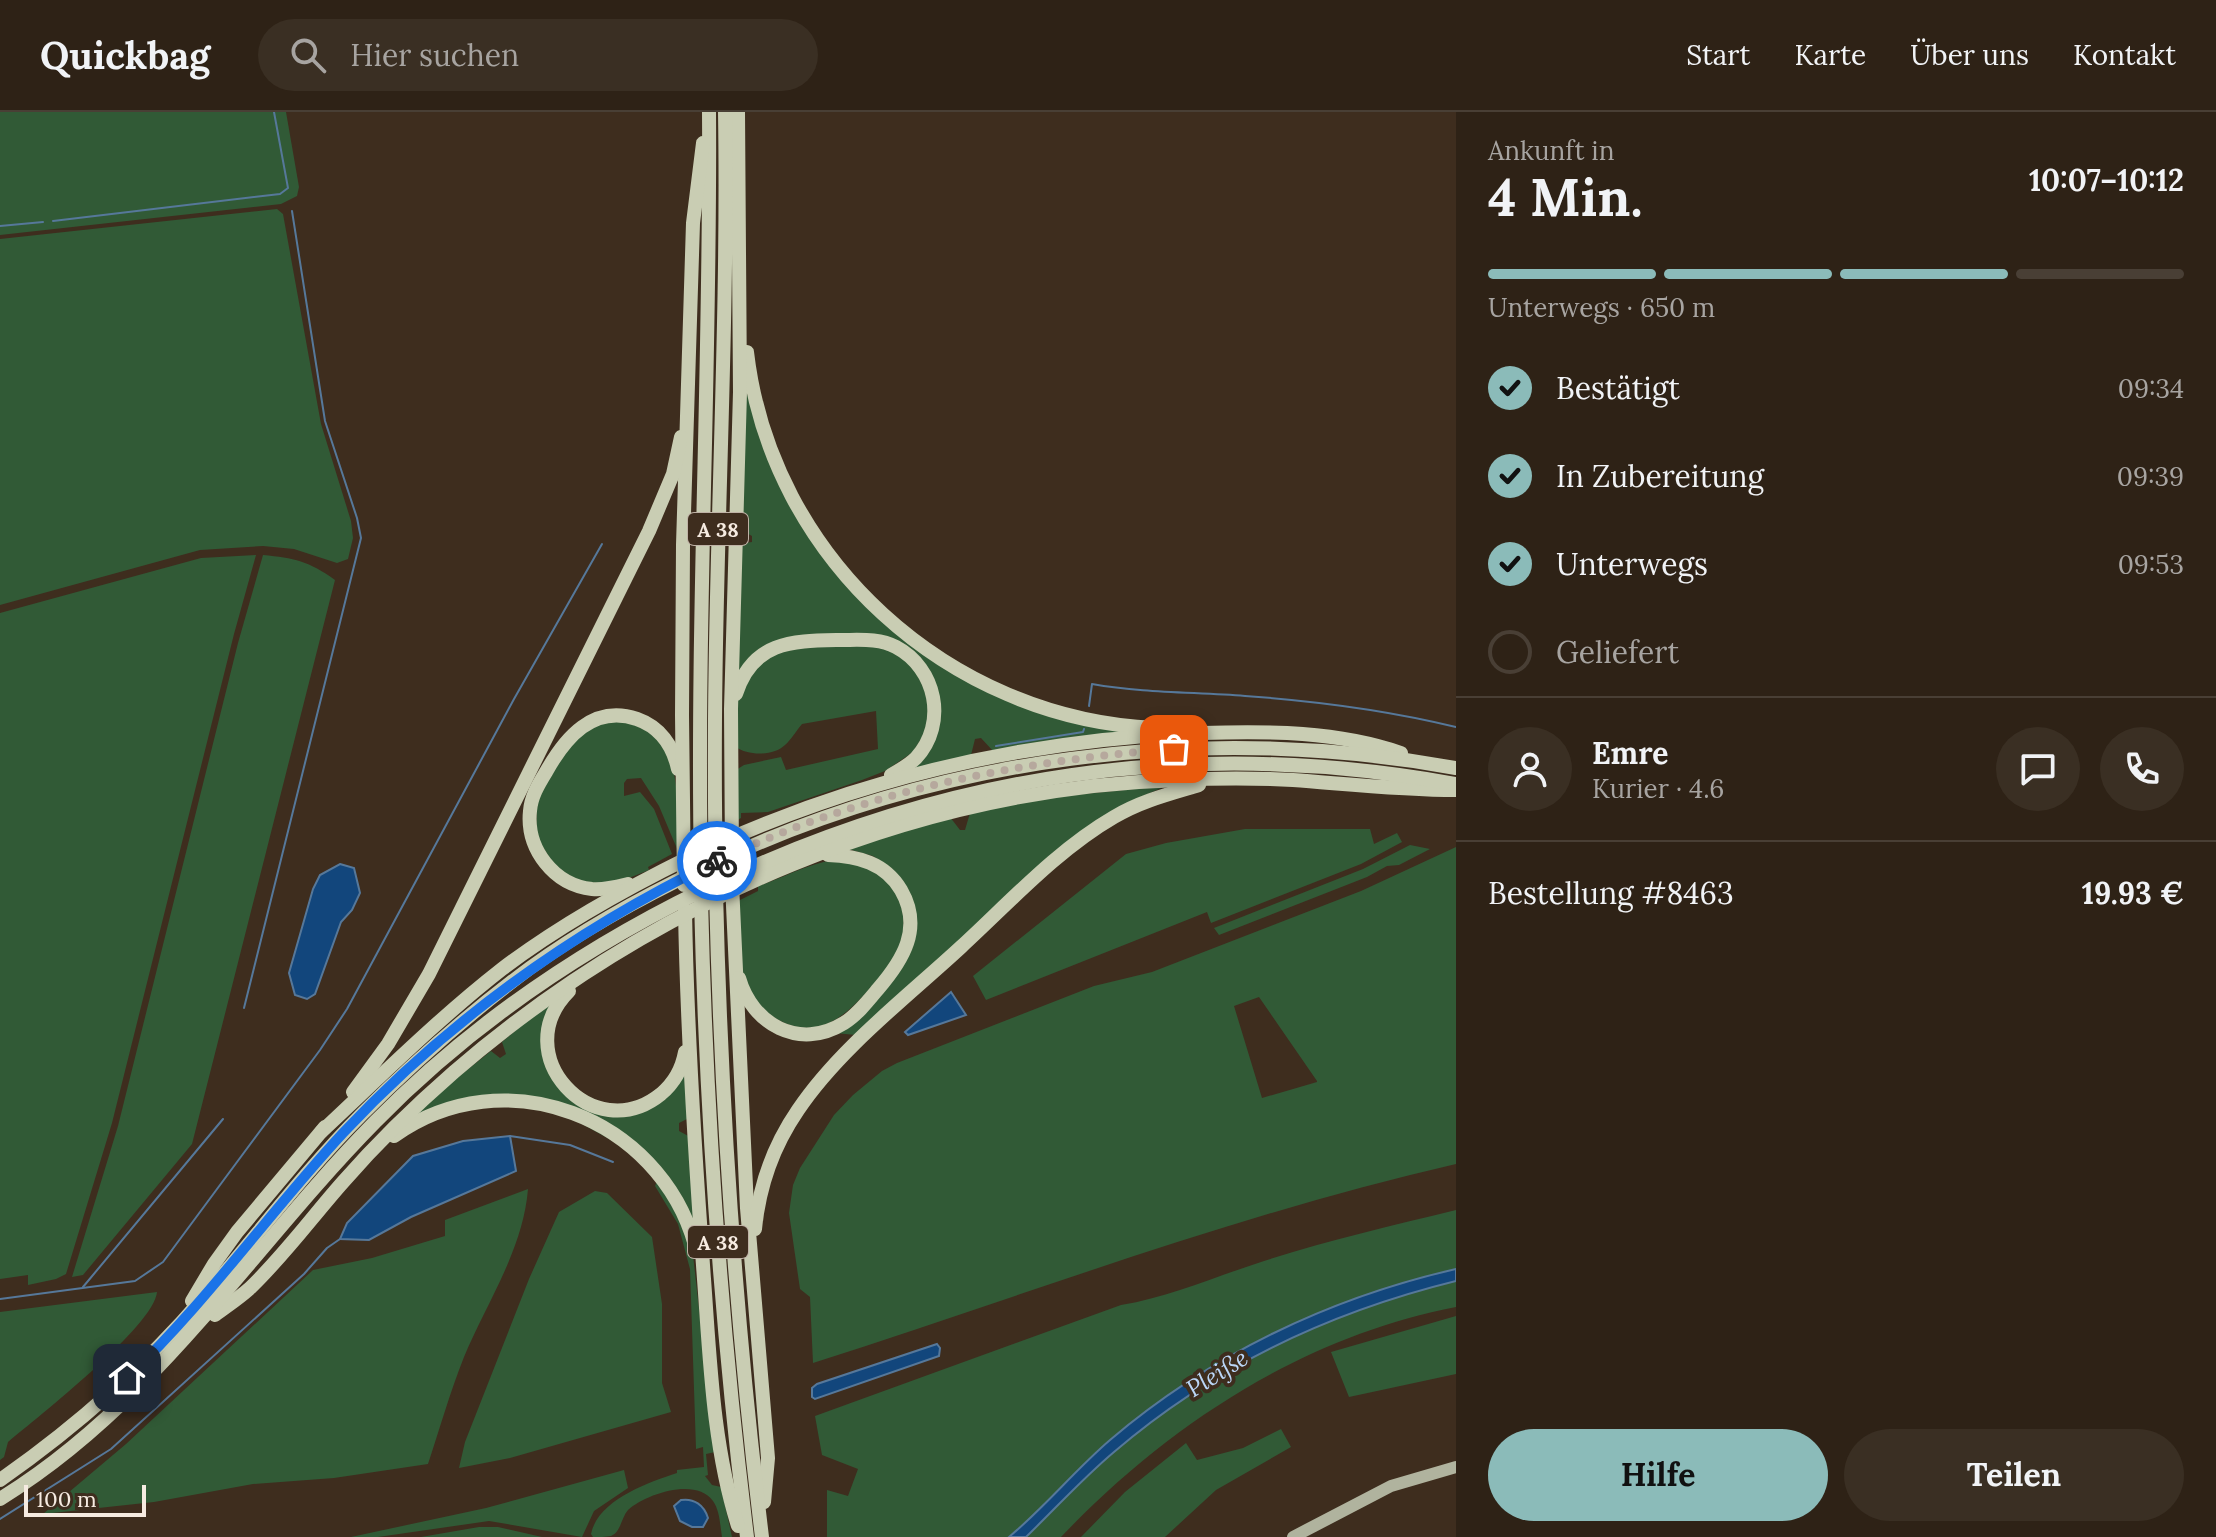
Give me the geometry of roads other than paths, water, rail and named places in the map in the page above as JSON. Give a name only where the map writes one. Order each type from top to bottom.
[{"type":"highway","name":"A 38","points":[[725,112],[725,303],[715,664],[716,884],[727,1152],[761,1532]]},
{"type":"highway","points":[[738,112],[740,404],[731,709],[734,959],[753,1293],[768,1458],[761,1532]]},
{"type":"highway","name":"A 38","points":[[709,118],[709,344],[700,649],[702,946],[719,1263],[744,1537]]},
{"type":"highway","points":[[709,118],[700,150],[694,211],[682,615],[682,805],[688,1024],[705,1292],[719,1435],[744,1537]]},
{"type":"highway","points":[[741,263],[745,340],[752,386],[771,453],[790,495],[814,535],[841,572],[873,606],[948,665],[991,688],[1035,705],[1105,723],[1219,732]]},
{"type":"highway","points":[[175,1329],[229,1242],[369,1072],[411,1007],[649,531],[676,461],[691,356]]},
{"type":"highway","points":[[731,709],[739,683],[748,669],[760,656],[776,647],[795,642],[863,640],[898,648],[918,665],[928,679],[935,705],[933,724],[927,742],[916,757],[878,784]]},
{"type":"highway","points":[[642,881],[594,889],[568,882],[552,871],[536,850],[530,833],[530,806],[538,785],[573,732],[595,719],[621,716],[646,723],[666,739],[677,763],[682,805]]},
{"type":"highway","points":[[321,1132],[414,1044],[503,969],[570,923],[659,872],[878,784],[945,766],[1029,749],[1153,735],[1219,732],[1349,738],[1370,742],[1432,764]]},
{"type":"highway","points":[[0,1480],[81,1420],[175,1329],[326,1152],[413,1065],[530,968],[602,921],[758,834],[887,796],[972,776],[1081,757],[1174,749],[1275,748],[1329,751],[1456,768]]},
{"type":"highway","points":[[0,1499],[88,1434],[147,1381],[193,1332],[334,1166],[431,1069],[536,987],[659,911],[758,863],[930,802],[1084,772],[1169,765],[1275,764],[1369,770],[1456,784]]},
{"type":"highway","points":[[193,1332],[249,1289],[340,1184],[396,1125],[453,1073],[587,972],[659,929],[758,880],[888,831],[1009,799],[1103,785],[1221,779],[1456,790]]},
{"type":"highway","points":[[753,1293],[757,1214],[768,1169],[797,1111],[830,1071],[1082,839],[1112,818],[1146,801],[1221,779]]},
{"type":"highway","points":[[734,959],[743,990],[755,1011],[774,1026],[800,1034],[827,1031],[843,1023],[896,968],[908,945],[910,928],[909,911],[899,887],[880,868],[864,860],[819,855]]},
{"type":"highway","points":[[587,972],[556,1005],[547,1037],[555,1074],[573,1095],[589,1104],[625,1110],[658,1096],[672,1083],[681,1068],[688,1024]]},
{"type":"highway","points":[[340,1184],[397,1134],[440,1112],[471,1104],[503,1101],[535,1103],[566,1110],[596,1122],[622,1139],[646,1159],[666,1183],[688,1223],[705,1292]]},
{"type":"main road","points":[[1293,1537],[1391,1486],[1456,1467]]},
{"type":"water","points":[[340,864],[354,868],[360,893],[352,910],[341,922],[315,994],[307,999],[295,995],[289,973],[313,889],[320,875]]},
{"type":"water","points":[[951,992],[966,1015],[908,1035],[905,1032]]},
{"type":"water","points":[[510,1136],[516,1171],[411,1217],[369,1240],[340,1239],[347,1223],[413,1156],[463,1141]]},
{"type":"water","name":"Pleiße","points":[[1456,1269],[1456,1281],[1363,1309],[1319,1326],[1232,1369],[1191,1394],[1114,1452],[1026,1537],[1009,1537],[1110,1440],[1148,1409],[1230,1356],[1317,1313],[1409,1281]]},
{"type":"water","points":[[937,1344],[939,1356],[815,1399],[812,1397],[812,1388],[817,1384]]},
{"type":"water","points":[[681,1500],[694,1501],[704,1509],[708,1518],[703,1527],[692,1527],[680,1521],[674,1506]]},
{"type":"waterway","points":[[53,221],[280,194],[288,188],[274,112]]},
{"type":"waterway","points":[[244,1008],[361,538],[325,421],[292,211]]},
{"type":"waterway","points":[[0,226],[43,222]]},
{"type":"waterway","points":[[0,1299],[135,1281],[163,1262],[347,1009],[514,699],[602,544]]},
{"type":"waterway","points":[[1089,706],[1092,684],[1325,704],[1456,727]]},
{"type":"waterway","points":[[996,746],[1083,732],[1084,729]]},
{"type":"waterway","points":[[83,1287],[223,1119]]},
{"type":"waterway","points":[[510,1136],[570,1145],[613,1162]]},
{"type":"waterway","points":[[0,1519],[111,1449],[340,1239]]}]
